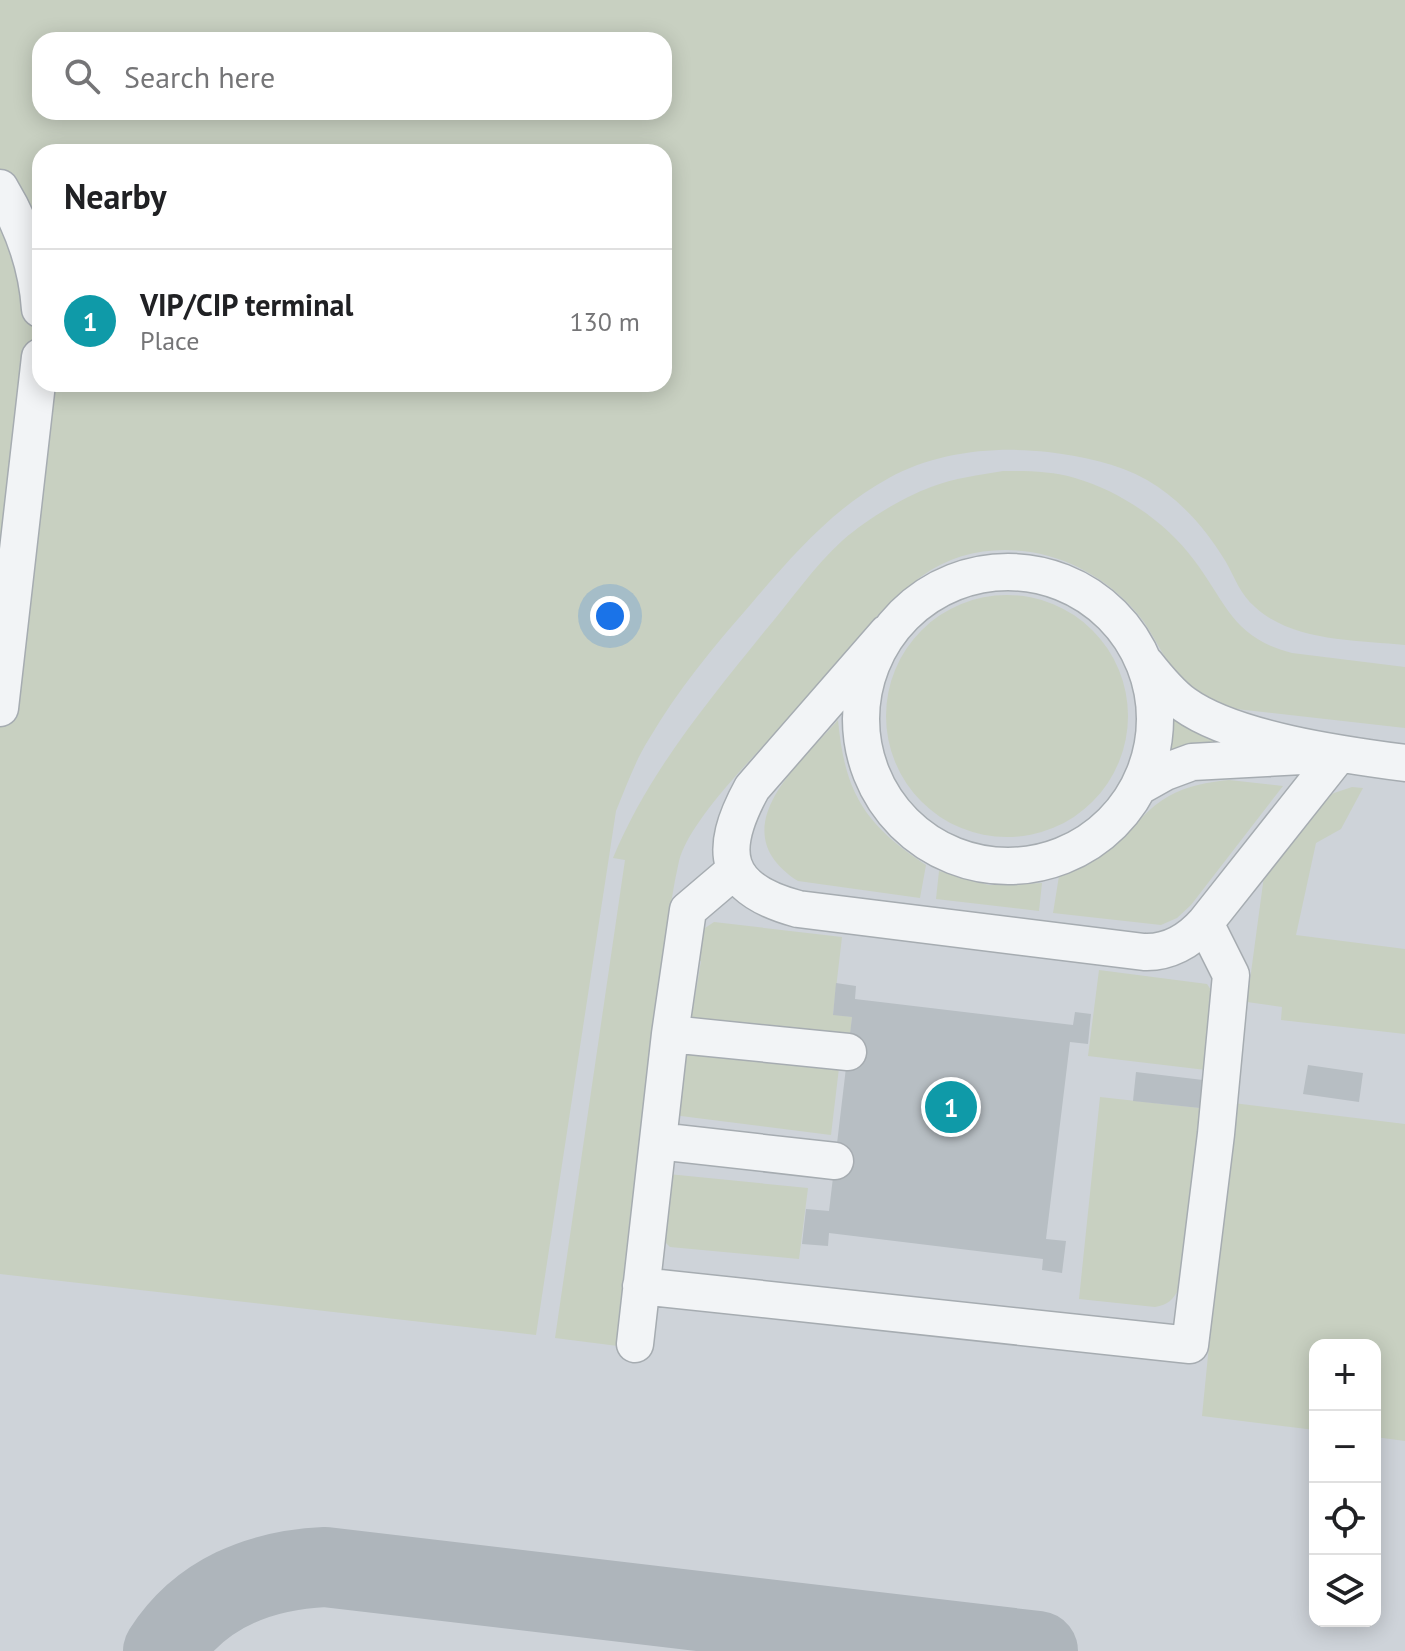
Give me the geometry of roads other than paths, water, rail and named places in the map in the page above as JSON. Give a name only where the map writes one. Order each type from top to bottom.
[{"type":"street","points":[[0,188],[32,256]]},
{"type":"street","points":[[0,708],[36,392]]},
{"type":"street","points":[[887,633],[875,653],[864,686],[860,721],[862,744],[868,767],[890,808],[923,840],[966,860],[1016,866],[1042,862],[1066,855],[1109,827],[1140,786],[1155,738],[1152,687],[1133,640],[1099,602],[1053,578],[1030,573],[984,572],[961,579],[920,600],[887,633],[752,788],[734,829],[730,850],[735,870],[748,885],[765,896],[798,909],[1144,952],[1169,948],[1192,936],[1205,923],[1339,754]]},
{"type":"street","points":[[1144,662],[1172,694],[1208,717],[1234,728],[1339,754],[1405,763]]},
{"type":"street","points":[[1140,786],[1192,762],[1339,754]]},
{"type":"street","points":[[635,1344],[670,1034],[688,910],[735,870]]},
{"type":"street","points":[[641,1286],[1190,1345],[1218,1120],[1231,975],[1205,923]]},
{"type":"street","points":[[670,1034],[848,1052]]},
{"type":"street","points":[[658,1141],[835,1161]]},
{"type":"place","name":"VIP/CIP terminal","points":[[951,1107]]}]
